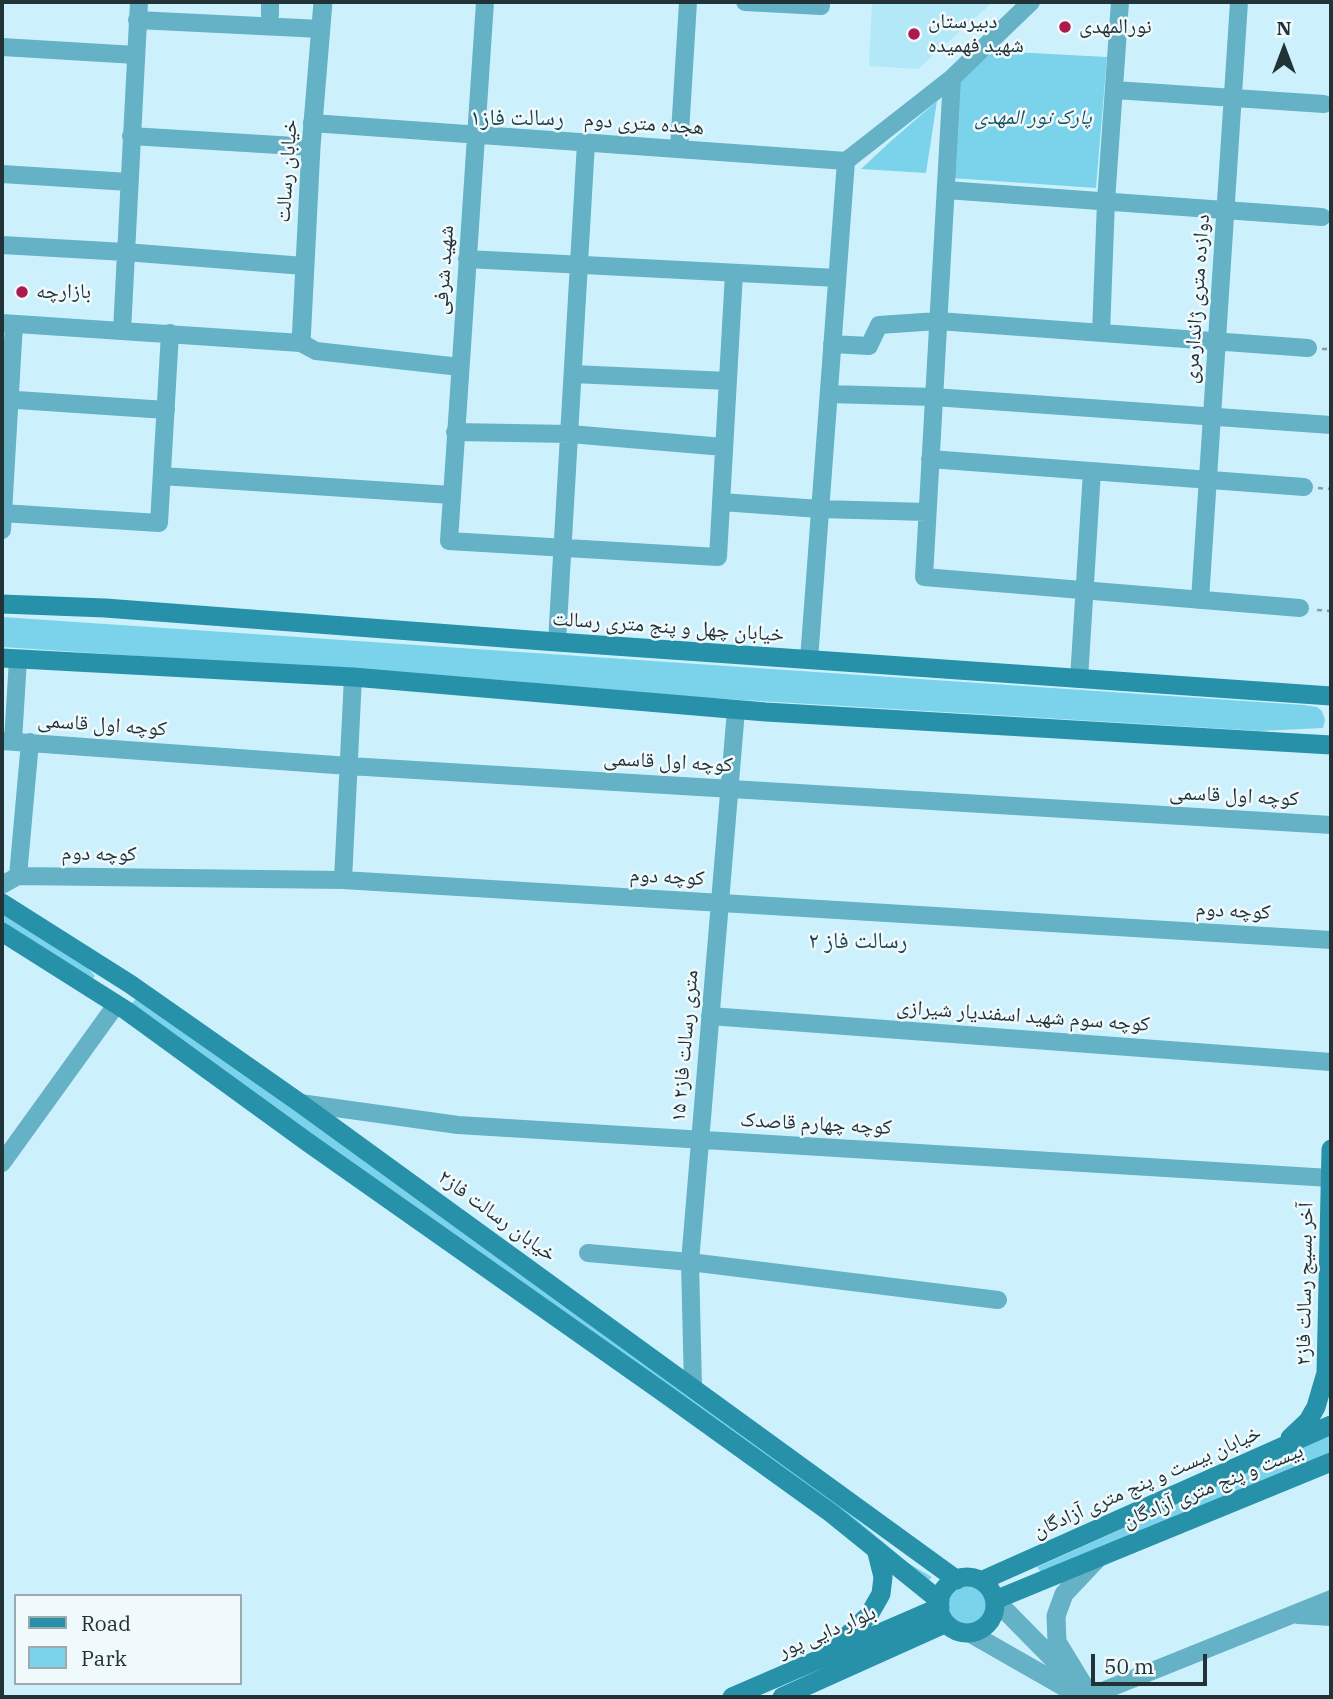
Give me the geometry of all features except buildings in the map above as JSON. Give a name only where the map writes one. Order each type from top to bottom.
[{"type":"main road","name":"خیابان چهل و پنج متری رسالت","points":[[2,604],[105,608],[1331,696]]},
{"type":"main road","points":[[10,658],[353,677],[736,710],[1331,744]]},
{"type":"main road","name":"خیابان رسالت فاز۲","points":[[2,903],[131,984],[300,1102],[957,1580]]},
{"type":"main road","points":[[2,932],[116,1005],[664,1393],[876,1549],[943,1611],[962,1633],[984,1628],[994,1613],[995,1600],[992,1592],[981,1581],[965,1578],[946,1588],[943,1611]]},
{"type":"main road","points":[[116,1005],[131,984]]},
{"type":"main road","name":"آخر بسیج رسالت فاز۲","points":[[1281,1447],[1308,1421],[1324,1386],[1331,1149]]},
{"type":"main road","points":[[1324,1386],[1327,1403],[1331,1407]]},
{"type":"main road","name":"خیابان بیست و پنج متری آزادگان","points":[[981,1581],[1331,1425]]},
{"type":"main road","name":"بیست و پنج متری آزادگان","points":[[995,1600],[1331,1462]]},
{"type":"main road","points":[[822,1660],[869,1615],[881,1594],[883,1577],[876,1549]]},
{"type":"main road","name":"بلوار دایی پور","points":[[732,1697],[943,1611],[942,1625],[782,1697]]},
{"type":"street","name":"خیابان رسالت","points":[[301,344],[312,123],[323,2]]},
{"type":"street","name":"شهید شرفی","points":[[485,2],[449,541],[563,548]]},
{"type":"street","points":[[679,149],[688,2]]},
{"type":"street","points":[[744,2],[821,6],[821,2]]},
{"type":"street","points":[[809,660],[846,161],[952,78],[1031,2]]},
{"type":"street","points":[[1101,333],[1106,201],[1120,2]]},
{"type":"street","name":"دوازده متری ژاندارمری","points":[[1200,600],[1239,2]]},
{"type":"street","points":[[122,331],[138,11],[321,29]]},
{"type":"street","points":[[2,47],[136,55]]},
{"type":"street","points":[[952,78],[923,577],[1300,608]]},
{"type":"street","points":[[1115,89],[1324,104]]},
{"type":"street","name":"هجده متری دوم","points":[[312,123],[846,161]]},
{"type":"street","points":[[131,136],[311,147]]},
{"type":"street","points":[[558,642],[586,143]]},
{"type":"street","points":[[2,174],[129,182]]},
{"type":"street","points":[[946,190],[1322,217]]},
{"type":"street","points":[[2,245],[304,266]]},
{"type":"street","points":[[467,259],[837,278]]},
{"type":"street","points":[[563,548],[718,557],[734,273]]},
{"type":"street","points":[[832,345],[869,346],[879,325],[938,321],[1308,348]]},
{"type":"street","points":[[170,333],[159,523],[2,519],[8,323],[170,333],[301,344],[316,351],[460,367]]},
{"type":"street","points":[[573,374],[728,381]]},
{"type":"street","points":[[829,394],[934,397],[1331,425]]},
{"type":"street","points":[[6,399],[166,410]]},
{"type":"street","points":[[455,432],[570,434],[724,447]]},
{"type":"street","points":[[930,459],[1304,487]]},
{"type":"street","points":[[1079,678],[1091,471]]},
{"type":"street","points":[[162,476],[451,495]]},
{"type":"street","points":[[721,502],[820,509],[927,512]]},
{"type":"street","points":[[2,885],[18,876],[10,658]]},
{"type":"street","points":[[343,880],[353,677]]},
{"type":"street","name":"۱۵ متری رسالت فاز۲","points":[[693,1387],[690,1262],[736,710]]},
{"type":"street","name":"کوچه اول قاسمی","points":[[15,741],[349,766],[1331,825]]},
{"type":"street","name":"کوچه دوم","points":[[18,876],[343,880],[1331,940]]},
{"type":"street","points":[[2,1163],[116,1005]]},
{"type":"street","name":"کوچه سوم شهید اسفندیار شیرازی","points":[[710,1016],[1331,1062]]},
{"type":"street","name":"کوچه چهارم قاصدک","points":[[300,1102],[458,1125],[1330,1178]]},
{"type":"street","points":[[386,1197],[402,1176]]},
{"type":"street","points":[[587,1253],[690,1262],[998,1300]]},
{"type":"street","points":[[1091,1697],[1057,1642],[1056,1616],[1065,1594],[1099,1557]]},
{"type":"street","points":[[970,1633],[1068,1689],[1091,1697],[1331,1599]]},
{"type":"street","points":[[995,1600],[1091,1697]]},
{"type":"street","points":[[1291,1615],[1331,1617]]},
{"type":"shaded area","name":"دبیرستان شهید فهمیده","points":[[872,2],[993,2],[918,69],[869,66]]},
{"type":"green space","name":"پارک نور المهدی","points":[[994,51],[1107,57],[1096,188],[951,178],[957,82]]},
{"type":"green space","points":[[937,101],[926,173],[861,169],[891,141]]},
{"type":"green space","points":[[2,617],[1304,705],[1317,707],[1322,711],[1325,720],[1323,728],[1261,731],[608,692],[515,681],[2,647]]},
{"type":"green space","points":[[2,914],[87,967],[95,976],[92,979],[2,922]]},
{"type":"green space","points":[[137,998],[819,1488],[908,1563],[932,1577],[927,1582],[129,1006]]},
{"type":"green space","points":[[1331,1435],[1331,1452],[1041,1572],[1037,1567]]},
{"type":"green space","points":[[967,1581],[984,1588],[991,1605],[984,1622],[967,1629],[950,1622],[943,1605],[950,1588]]},
{"type":"place","name":"نورالمهدی","points":[[1065,27]]},
{"type":"place","name":"دبیرستان شهید فهمیده","points":[[914,34]]},
{"type":"place","name":"بازارچه","points":[[22,292]]},
{"type":"district","name":"رسالت فاز۱","points":[[517,118]]},
{"type":"district","name":"رسالت فاز ۲","points":[[858,941]]}]
